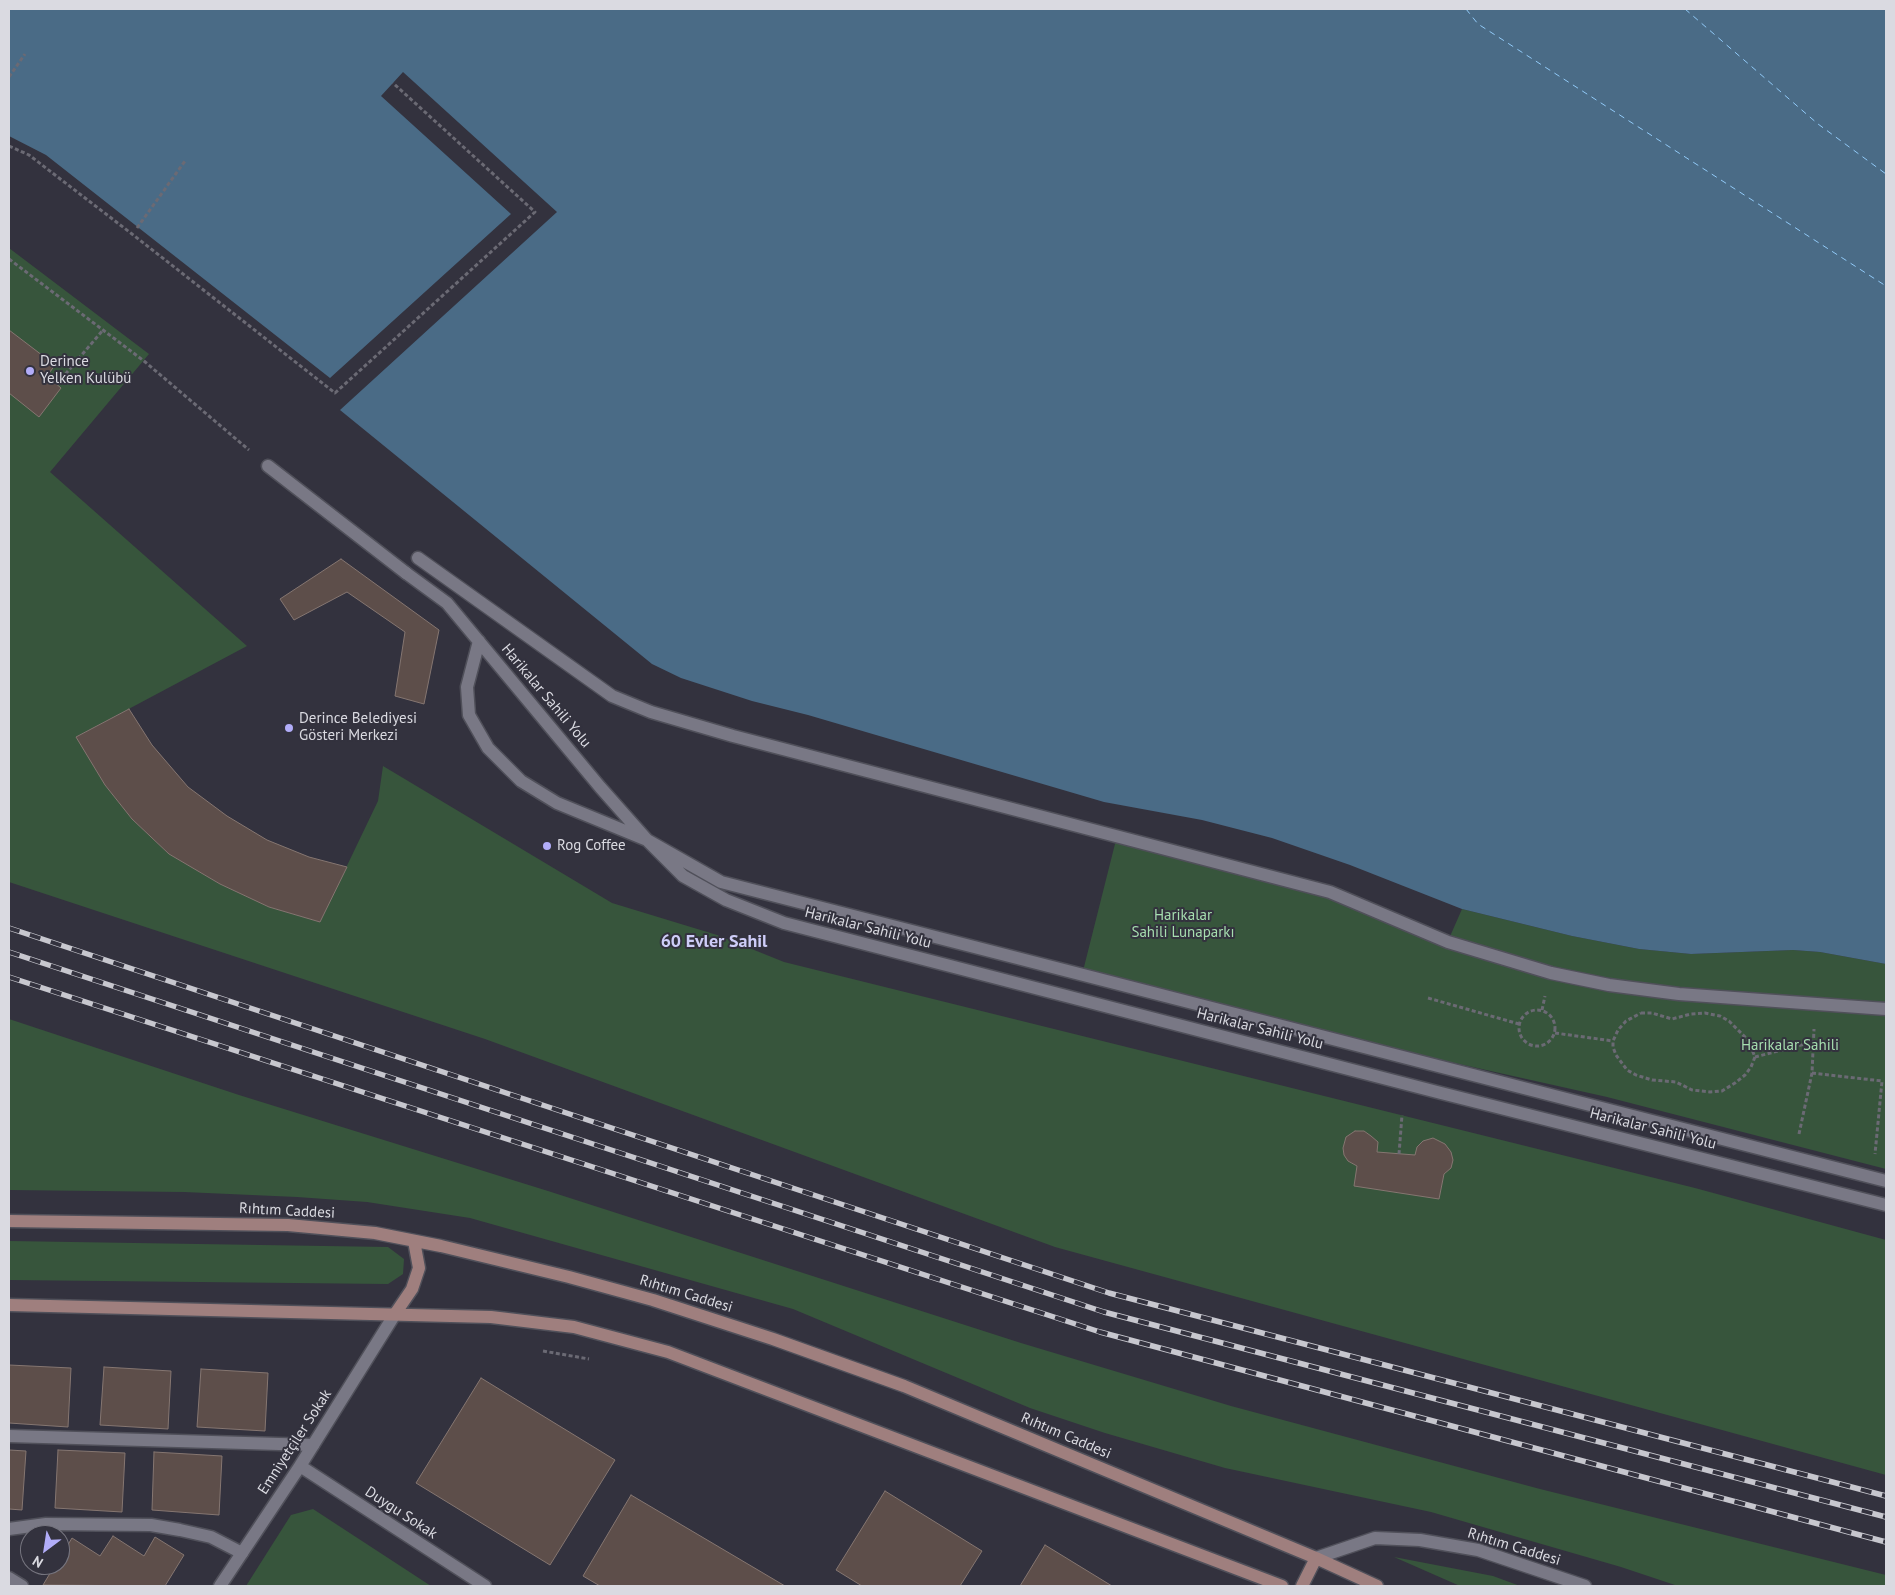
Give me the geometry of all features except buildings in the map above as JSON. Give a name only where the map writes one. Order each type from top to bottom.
[{"type":"main road","name":"Rıhtım Caddesi","points":[[9,1221],[288,1226],[375,1233],[414,1240],[578,1279],[653,1300],[773,1339],[904,1386],[1316,1558],[1377,1586]]},
{"type":"main road","points":[[395,1314],[412,1289],[419,1268],[414,1240]]},
{"type":"main road","points":[[9,1305],[491,1317],[574,1327],[668,1352],[1282,1586]]},
{"type":"main road","points":[[1302,1586],[1316,1558]]},
{"type":"street","name":"Harikalar Sahili Yolu","points":[[268,466],[447,603],[600,787],[647,840],[683,876],[726,900],[784,923],[1440,1093],[1886,1204]]},
{"type":"street","points":[[418,558],[612,696],[651,712],[733,736],[1330,892],[1448,942],[1551,973],[1609,985],[1679,994],[1886,1009]]},
{"type":"street","name":"Harikalar Sahili Yolu","points":[[479,641],[467,687],[469,715],[488,748],[521,781],[557,803],[647,840],[721,882],[1886,1181]]},
{"type":"street","name":"Emniyetçiler Sokak","points":[[220,1586],[300,1466],[395,1314]]},
{"type":"street","points":[[9,1436],[313,1445]]},
{"type":"street","name":"Duygu Sokak","points":[[300,1466],[485,1586]]},
{"type":"street","points":[[9,1529],[46,1524],[151,1525],[210,1537],[242,1553]]},
{"type":"street","name":"Rıhtım Caddesi","points":[[1316,1558],[1375,1538],[1420,1540],[1478,1550],[1585,1586]]},
{"type":"street","points":[[9,1578],[22,1586]]},
{"type":"path","points":[[9,77],[25,54]]},
{"type":"path","points":[[9,146],[29,155],[335,393],[535,212],[393,83]]},
{"type":"path","points":[[137,228],[184,161]]},
{"type":"path","points":[[9,259],[144,360],[268,466]]},
{"type":"path","points":[[57,384],[102,330]]},
{"type":"path","points":[[1428,998],[1519,1024]]},
{"type":"path","points":[[1798,1137],[1812,1072],[1816,1004]]},
{"type":"path","points":[[1542,1010],[1552,1016],[1556,1033],[1548,1043],[1536,1046],[1524,1042],[1519,1024],[1525,1014],[1542,1010]]},
{"type":"path","points":[[1641,1013],[1652,1013],[1672,1019],[1704,1013],[1720,1016],[1734,1026],[1748,1040],[1755,1057],[1745,1076],[1722,1091],[1692,1090],[1676,1082],[1652,1080],[1627,1070],[1616,1055],[1613,1042],[1618,1030],[1626,1021],[1641,1013]]},
{"type":"path","points":[[1556,1033],[1613,1042]]},
{"type":"path","points":[[1755,1057],[1813,1042]]},
{"type":"path","points":[[1812,1072],[1882,1081],[1875,1156]]},
{"type":"path","points":[[1399,1154],[1402,1115]]},
{"type":"path","points":[[535,1350],[593,1360]]},
{"type":"green space","points":[[9,248],[149,354],[50,472],[247,646],[76,737],[105,785],[132,819],[169,854],[220,884],[269,907],[320,922],[378,801],[383,766],[612,903],[717,935],[784,962],[1695,1188],[1886,1240],[1886,1475],[1055,1247],[485,1039],[9,882]]},
{"type":"green space","name":"Harikalar Sahili","points":[[1117,836],[1330,892],[1448,941],[1462,909],[1572,936],[1639,949],[1691,954],[1793,950],[1820,952],[1886,964],[1886,1169],[1607,1097],[1410,1053],[1083,971]]},
{"type":"green space","points":[[9,1019],[239,1095],[548,1191],[1021,1343],[1231,1406],[1540,1489],[1886,1575],[1886,1586],[1678,1586],[1621,1567],[1431,1512],[1225,1468],[1105,1433],[1030,1408],[793,1309],[470,1218],[367,1202],[297,1197],[184,1192],[9,1190]]},
{"type":"green space","points":[[9,1241],[388,1247],[404,1259],[403,1274],[388,1284],[9,1280]]},
{"type":"green space","points":[[313,1509],[431,1586],[246,1586],[291,1515]]},
{"type":"green space","points":[[1394,1557],[1493,1576],[1520,1586],[1460,1586]]},
{"type":"water","points":[[9,9],[1886,9],[1886,964],[1820,952],[1793,950],[1691,954],[1639,949],[1572,936],[1462,909],[1350,865],[1272,838],[1202,820],[1104,802],[808,715],[752,701],[681,678],[652,664],[340,410],[557,212],[403,72],[381,96],[511,214],[330,378],[46,155],[9,136]]},
{"type":"ferry route","points":[[1466,9],[1478,24],[1886,286]]},
{"type":"ferry route","points":[[1685,9],[1818,124],[1886,174]]},
{"type":"railway","points":[[9,928],[1109,1293],[1886,1496]]},
{"type":"railway","points":[[9,952],[1104,1312],[1886,1517]]},
{"type":"railway","points":[[9,977],[1100,1332],[1886,1542]]},
{"type":"place","name":"Derince Yelken Kulübü","points":[[30,371]]},
{"type":"place","name":"Derince Belediyesi Gösteri Merkezi","points":[[289,728]]},
{"type":"place","name":"Rog Coffee","points":[[547,846]]},
{"type":"district","name":"60 Evler Sahil","points":[[714,942]]},
{"type":"park label","name":"Harikalar Sahili Lunaparkı","points":[[1183,924]]}]
